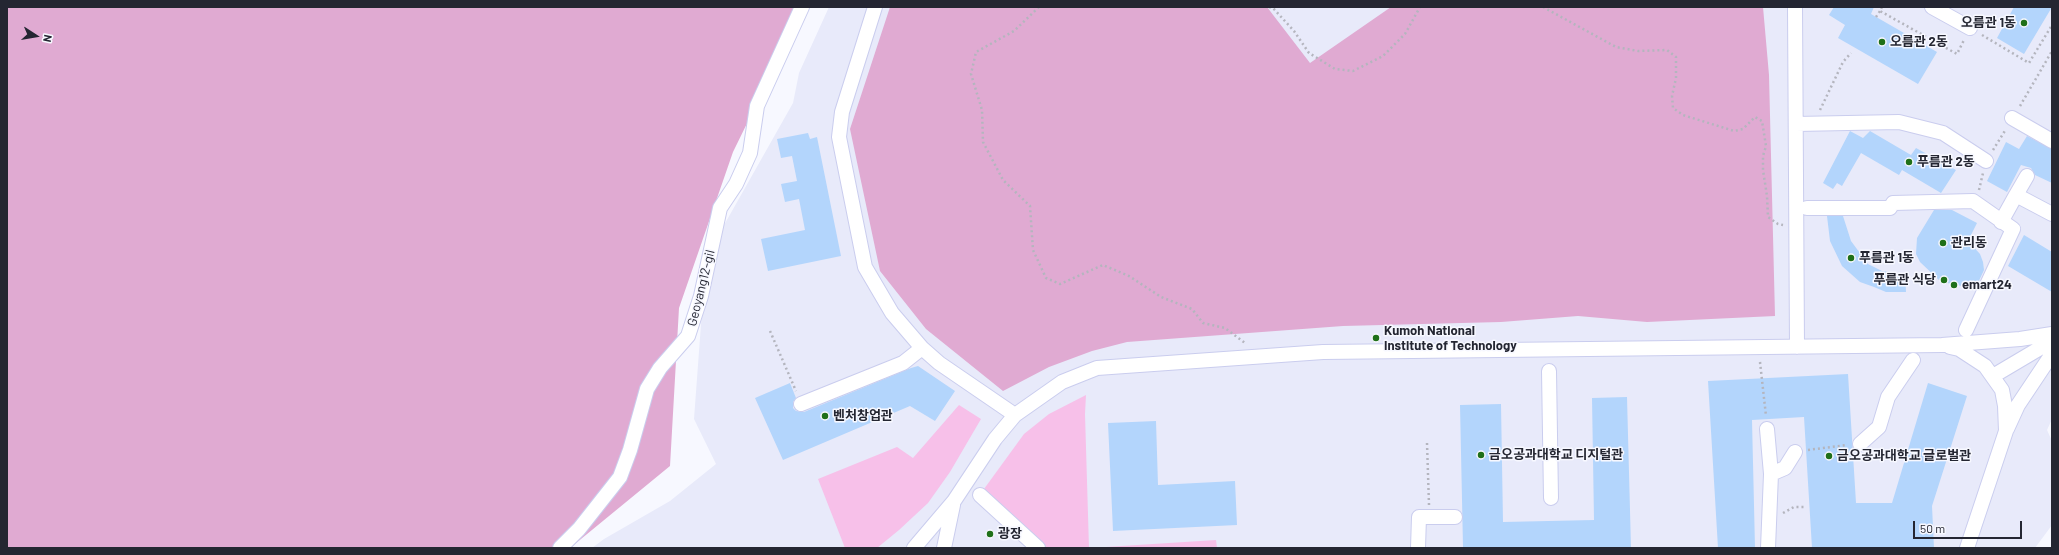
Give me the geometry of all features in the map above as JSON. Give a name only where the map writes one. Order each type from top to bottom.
[{"type":"street","name":"Geoyang12-gil","points":[[560,548],[579,529],[620,477],[630,450],[647,389],[660,368],[688,336],[702,296],[720,208],[736,184],[750,152],[757,106],[802,7]]},
{"type":"street","points":[[875,7],[842,112],[839,137],[865,267],[892,314],[922,348],[939,362],[1015,415]]},
{"type":"street","points":[[1795,7],[1797,347]]},
{"type":"street","points":[[1796,24],[1804,7]]},
{"type":"street","points":[[1932,7],[1970,28]]},
{"type":"street","points":[[2012,118],[2052,141]]},
{"type":"street","points":[[1796,124],[1899,122],[1943,133],[1986,161]]},
{"type":"street","points":[[2001,222],[2027,176]]},
{"type":"street","points":[[2016,195],[2052,214]]},
{"type":"street","points":[[1807,208],[1890,208],[1892,203],[1973,201],[2013,229],[1966,330]]},
{"type":"street","points":[[914,548],[954,501],[995,439],[1015,415],[1062,382],[1097,368],[1142,363],[1184,362],[1323,352],[1942,345],[2020,339],[2052,334]]},
{"type":"street","points":[[1993,376],[2052,341]]},
{"type":"street","points":[[1942,345],[1959,349],[1974,357],[1985,366],[1993,376],[2002,390],[2005,406],[2006,431]]},
{"type":"street","points":[[802,404],[903,363],[922,348]]},
{"type":"street","points":[[1967,548],[2006,431],[2018,405],[2052,354]]},
{"type":"street","points":[[1860,444],[1879,427],[1888,397],[1913,360]]},
{"type":"street","points":[[1549,371],[1551,498]]},
{"type":"street","points":[[1767,429],[1771,474],[1768,548]]},
{"type":"street","points":[[1771,474],[1785,468],[1795,452]]},
{"type":"street","points":[[980,495],[1038,548]]},
{"type":"street","points":[[944,548],[954,501]]},
{"type":"street","points":[[1418,548],[1419,517],[1454,517]]},
{"type":"path","points":[[1039,7],[1014,31],[976,52],[971,74],[982,110],[982,142],[1003,180],[1030,206],[1034,250],[1046,278],[1060,284],[1103,265],[1129,276],[1161,298],[1192,309],[1203,323],[1225,328],[1247,344]]},
{"type":"path","points":[[1269,7],[1273,8],[1294,31],[1309,53],[1335,69],[1353,70],[1383,56],[1405,34],[1420,7]]},
{"type":"path","points":[[1543,7],[1616,47],[1638,51],[1667,50],[1676,57],[1676,78],[1672,96],[1672,108],[1683,115],[1693,117],[1703,123],[1734,131],[1743,129],[1755,117],[1762,121],[1766,146],[1763,156],[1763,170],[1767,196],[1768,217],[1778,224],[1787,225]]},
{"type":"path","points":[[1876,17],[1882,7]]},
{"type":"path","points":[[1880,11],[1956,54]]},
{"type":"path","points":[[1970,28],[2029,63],[2052,25]]},
{"type":"path","points":[[1814,123],[1843,62],[1851,53]]},
{"type":"path","points":[[770,331],[802,404]]},
{"type":"path","points":[[1760,362],[1767,429]]},
{"type":"path","points":[[1427,443],[1430,517]]},
{"type":"path","points":[[1795,452],[1860,444]]},
{"type":"shaded area","points":[[7,7],[804,7],[733,152],[679,308],[670,466],[570,548],[7,548]]},
{"type":"shaded area","name":"Kumoh National Institute of Technology","points":[[829,7],[2052,7],[2052,419],[2047,430],[2052,441],[2052,525],[2035,548],[592,548],[604,539],[670,501],[716,464],[694,419],[706,257],[793,103],[799,73]]},
{"type":"shaded area","points":[[890,7],[1267,7],[1310,63],[1391,7],[1763,7],[1769,75],[1775,316],[1647,322],[1578,316],[1501,322],[1343,326],[1127,342],[1092,351],[1049,367],[1003,391],[926,329],[880,271],[850,129]]},
{"type":"shaded area","points":[[1086,395],[1085,414],[1089,548],[1044,548],[985,493],[984,489],[1024,434],[1049,414]]},
{"type":"shaded area","points":[[959,405],[981,419],[950,472],[928,503],[877,548],[845,548],[818,479],[897,447],[913,458]]},
{"type":"shaded area","points":[[1216,540],[1217,548],[1090,548]]},
{"type":"building","name":"오름관 2동","points":[[1834,7],[1874,7],[1871,14],[1937,52],[1918,84],[1838,38],[1845,25],[1829,15]]},
{"type":"building","name":"오름관 1동","points":[[2014,7],[2052,7],[2024,54],[1997,38]]},
{"type":"building","name":"푸름관 2동","points":[[1850,131],[1863,138],[1870,131],[1911,155],[1916,148],[1956,170],[1941,193],[1902,170],[1899,175],[1861,153],[1842,186],[1837,183],[1833,189],[1823,183]]},
{"type":"building","points":[[808,133],[810,139],[817,137],[841,256],[768,271],[761,239],[805,230],[799,199],[785,202],[781,184],[797,181],[792,156],[781,158],[777,139]]},
{"type":"building","points":[[2027,136],[2052,149],[2052,183],[2035,175],[2031,168],[2021,165],[2007,192],[1987,181],[2006,142],[2019,149]]},
{"type":"building","name":"관리동","points":[[1934,210],[1952,210],[1977,223],[1968,241],[1980,254],[1983,262],[1984,270],[1977,285],[1967,287],[1939,280],[1920,262],[1916,254],[1917,238]]},
{"type":"building","name":"푸름관 1동","points":[[1827,216],[1843,216],[1851,241],[1868,264],[1882,271],[1905,274],[1906,292],[1886,292],[1860,282],[1842,266],[1830,241]]},
{"type":"building","points":[[2024,235],[2052,252],[2052,292],[2008,266]]},
{"type":"building","name":"벤처창업관","points":[[918,366],[955,391],[935,421],[910,406],[783,460],[755,398],[790,383],[796,398],[793,402],[793,408],[796,411],[804,412]]},
{"type":"building","name":"금오공과대학교 글로벌관","points":[[1848,374],[1856,503],[1892,503],[1928,383],[1967,396],[1932,506],[1934,548],[1812,548],[1804,417],[1752,420],[1755,548],[1718,548],[1708,381]]},
{"type":"building","name":"금오공과대학교 디지털관","points":[[1627,397],[1631,548],[1463,547],[1460,405],[1501,404],[1503,522],[1594,520],[1592,398]]},
{"type":"building","points":[[1156,421],[1158,485],[1235,481],[1237,525],[1113,531],[1108,423]]},
{"type":"place","name":"오름관 1동","points":[[2024,23]]},
{"type":"place","name":"오름관 2동","points":[[1882,42]]},
{"type":"place","name":"푸름관 2동","points":[[1909,162]]},
{"type":"place","name":"관리동","points":[[1943,243]]},
{"type":"place","name":"푸름관 1동","points":[[1851,258]]},
{"type":"place","name":"푸름관 식당","points":[[1944,280]]},
{"type":"place","name":"emart24","points":[[1954,285]]},
{"type":"place","name":"Kumoh National Institute of Technology","points":[[1376,338]]},
{"type":"place","name":"벤처창업관","points":[[825,416]]},
{"type":"place","name":"금오공과대학교 디지털관","points":[[1481,455]]},
{"type":"place","name":"금오공과대학교 글로벌관","points":[[1829,456]]},
{"type":"place","name":"광장","points":[[990,534]]}]
